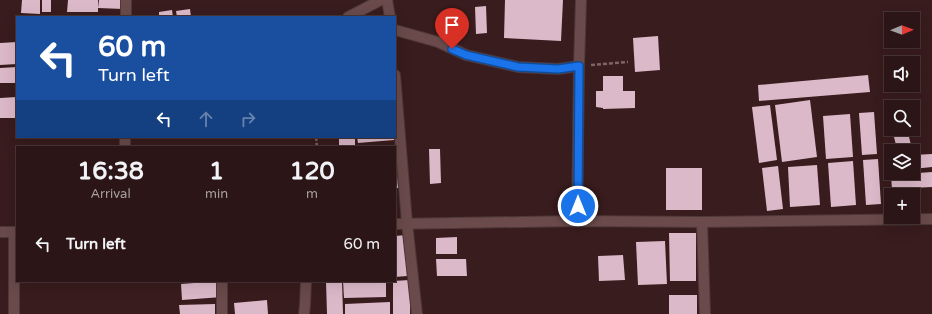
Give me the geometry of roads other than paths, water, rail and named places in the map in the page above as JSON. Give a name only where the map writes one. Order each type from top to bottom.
[{"type":"street","points":[[126,0],[126,16]]},
{"type":"street","points":[[350,16],[381,0]]},
{"type":"street","points":[[387,0],[390,16]]},
{"type":"street","points":[[578,221],[581,0]]},
{"type":"street","points":[[396,30],[438,42],[466,55],[518,67],[558,69],[579,66]]},
{"type":"street","points":[[396,87],[407,223],[417,314]]},
{"type":"street","points":[[396,224],[578,221],[702,222],[932,219]]},
{"type":"street","points":[[702,222],[705,314]]},
{"type":"street","points":[[0,232],[16,232],[14,314]]},
{"type":"street","points":[[222,282],[222,314]]},
{"type":"street","points":[[304,314],[306,282]]}]
